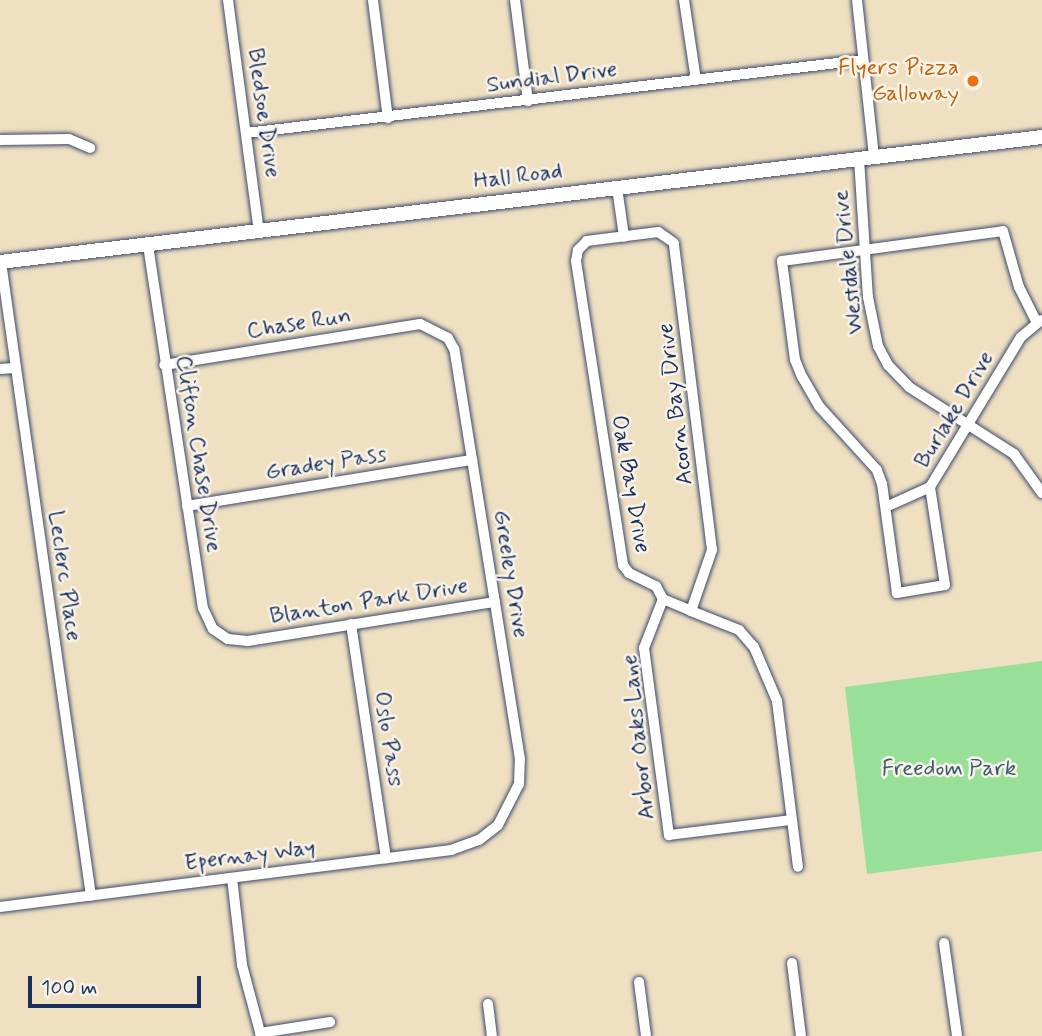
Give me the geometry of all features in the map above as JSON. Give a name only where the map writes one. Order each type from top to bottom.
[{"type":"street","name":"Bledsoe Drive","points":[[228,0],[259,231]]},
{"type":"street","points":[[373,0],[388,118]]},
{"type":"street","points":[[515,0],[528,101]]},
{"type":"street","points":[[684,0],[696,80]]},
{"type":"street","name":"Westdale Drive","points":[[857,0],[863,60],[866,250],[872,319],[888,365],[909,387],[1014,454],[1042,493]]},
{"type":"street","name":"Sundial Drive","points":[[246,132],[388,118],[863,60]]},
{"type":"street","name":"Hall Road","points":[[1,262],[1042,137]]},
{"type":"street","points":[[0,140],[69,139],[90,148]]},
{"type":"street","points":[[617,188],[624,236]]},
{"type":"street","points":[[930,487],[945,585],[897,593],[888,506],[877,470],[819,406],[795,360],[782,261],[1003,231],[1019,287],[1039,321]]},
{"type":"street","name":"Acorn Bay Drive","points":[[624,236],[664,233],[674,243],[677,256],[712,550],[691,611]]},
{"type":"street","name":"Oak Bay Drive","points":[[624,236],[587,241],[578,250],[576,261],[623,565],[629,573],[656,586],[663,599],[739,630],[754,647],[777,701],[798,867]]},
{"type":"street","name":"Clifton Chase Drive","points":[[148,244],[164,365],[205,617],[228,639],[248,641]]},
{"type":"street","name":"Leclerc Place","points":[[1,262],[91,896]]},
{"type":"street","name":"Burlake Drive","points":[[888,506],[930,487],[972,425],[1021,337],[1039,321]]},
{"type":"street","name":"Chase Run","points":[[164,365],[420,324],[439,330]]},
{"type":"street","name":"Greeley Drive","points":[[439,330],[454,349],[520,773],[513,804],[498,825]]},
{"type":"street","points":[[0,369],[14,368]]},
{"type":"street","name":"Gradey Pass","points":[[187,506],[472,460]]},
{"type":"street","name":"Arbor Oaks Lane","points":[[663,599],[644,648],[669,835],[792,820]]},
{"type":"street","name":"Blanton Park Drive","points":[[248,641],[495,602]]},
{"type":"street","name":"Oslo Pass","points":[[351,624],[386,858]]},
{"type":"street","name":"Epernay Way","points":[[0,907],[468,846],[498,825]]},
{"type":"street","points":[[232,878],[242,965],[261,1034],[330,1021]]},
{"type":"street","points":[[944,943],[957,1036]]},
{"type":"street","points":[[792,963],[802,1036]]},
{"type":"street","points":[[639,982],[646,1036]]},
{"type":"street","points":[[488,1004],[492,1036]]},
{"type":"green space","name":"Freedom Park","points":[[1042,661],[1042,851],[867,874],[845,687]]},
{"type":"place","name":"Flyers Pizza Galloway","points":[[973,81]]}]
